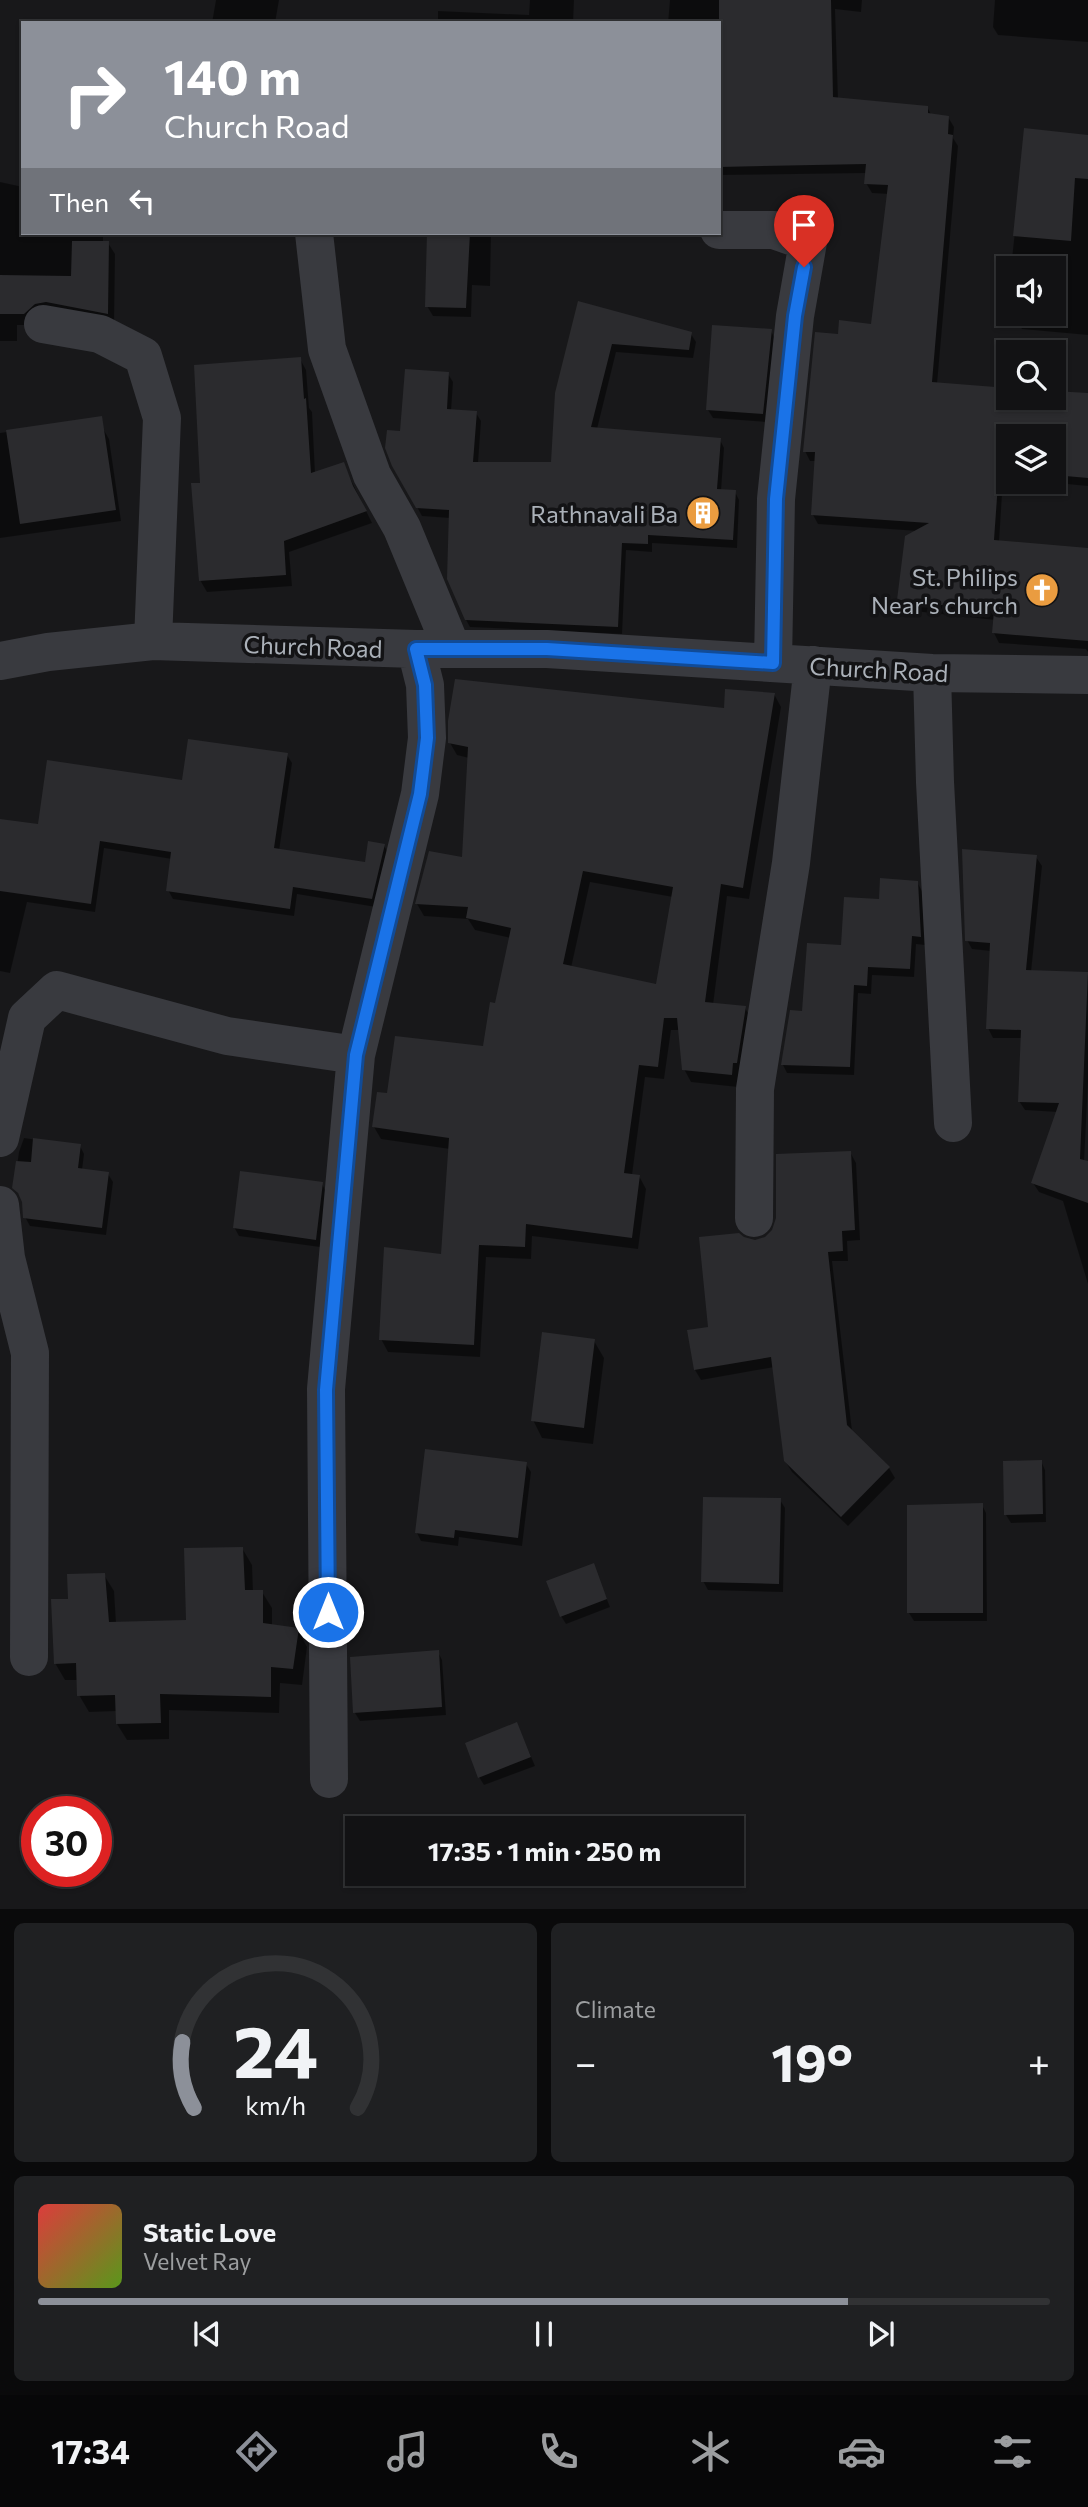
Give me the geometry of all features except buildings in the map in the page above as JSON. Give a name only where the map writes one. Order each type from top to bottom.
[{"type":"street","points":[[721,230],[774,230],[808,242],[795,316],[776,499],[773,663]]},
{"type":"street","points":[[314,235],[327,349],[372,475],[402,528],[434,649],[425,685],[427,738],[420,794],[356,1055],[326,1390],[329,1779]]},
{"type":"street","points":[[43,324],[100,334],[143,356],[162,418],[153,641]]},
{"type":"street","name":"Church Road","points":[[0,661],[48,652],[153,641],[434,649],[547,649],[932,673],[1088,676]]},
{"type":"street","points":[[754,1217],[755,1089],[791,863],[813,665]]},
{"type":"street","points":[[932,673],[953,1123]]},
{"type":"street","points":[[0,1138],[27,1018],[57,990],[227,1036],[356,1055]]},
{"type":"street","points":[[0,1205],[6,1258],[30,1353],[29,1657]]},
{"type":"place","name":"Rathnavali Ba","points":[[703,513]]},
{"type":"place","name":"St. Philips Near's church","points":[[1042,590]]},
{"type":"route","points":[[328,1612],[326,1390],[356,1055],[420,794],[427,738],[425,685],[416,649],[547,649],[773,663],[776,499],[795,316],[804,267]]}]
